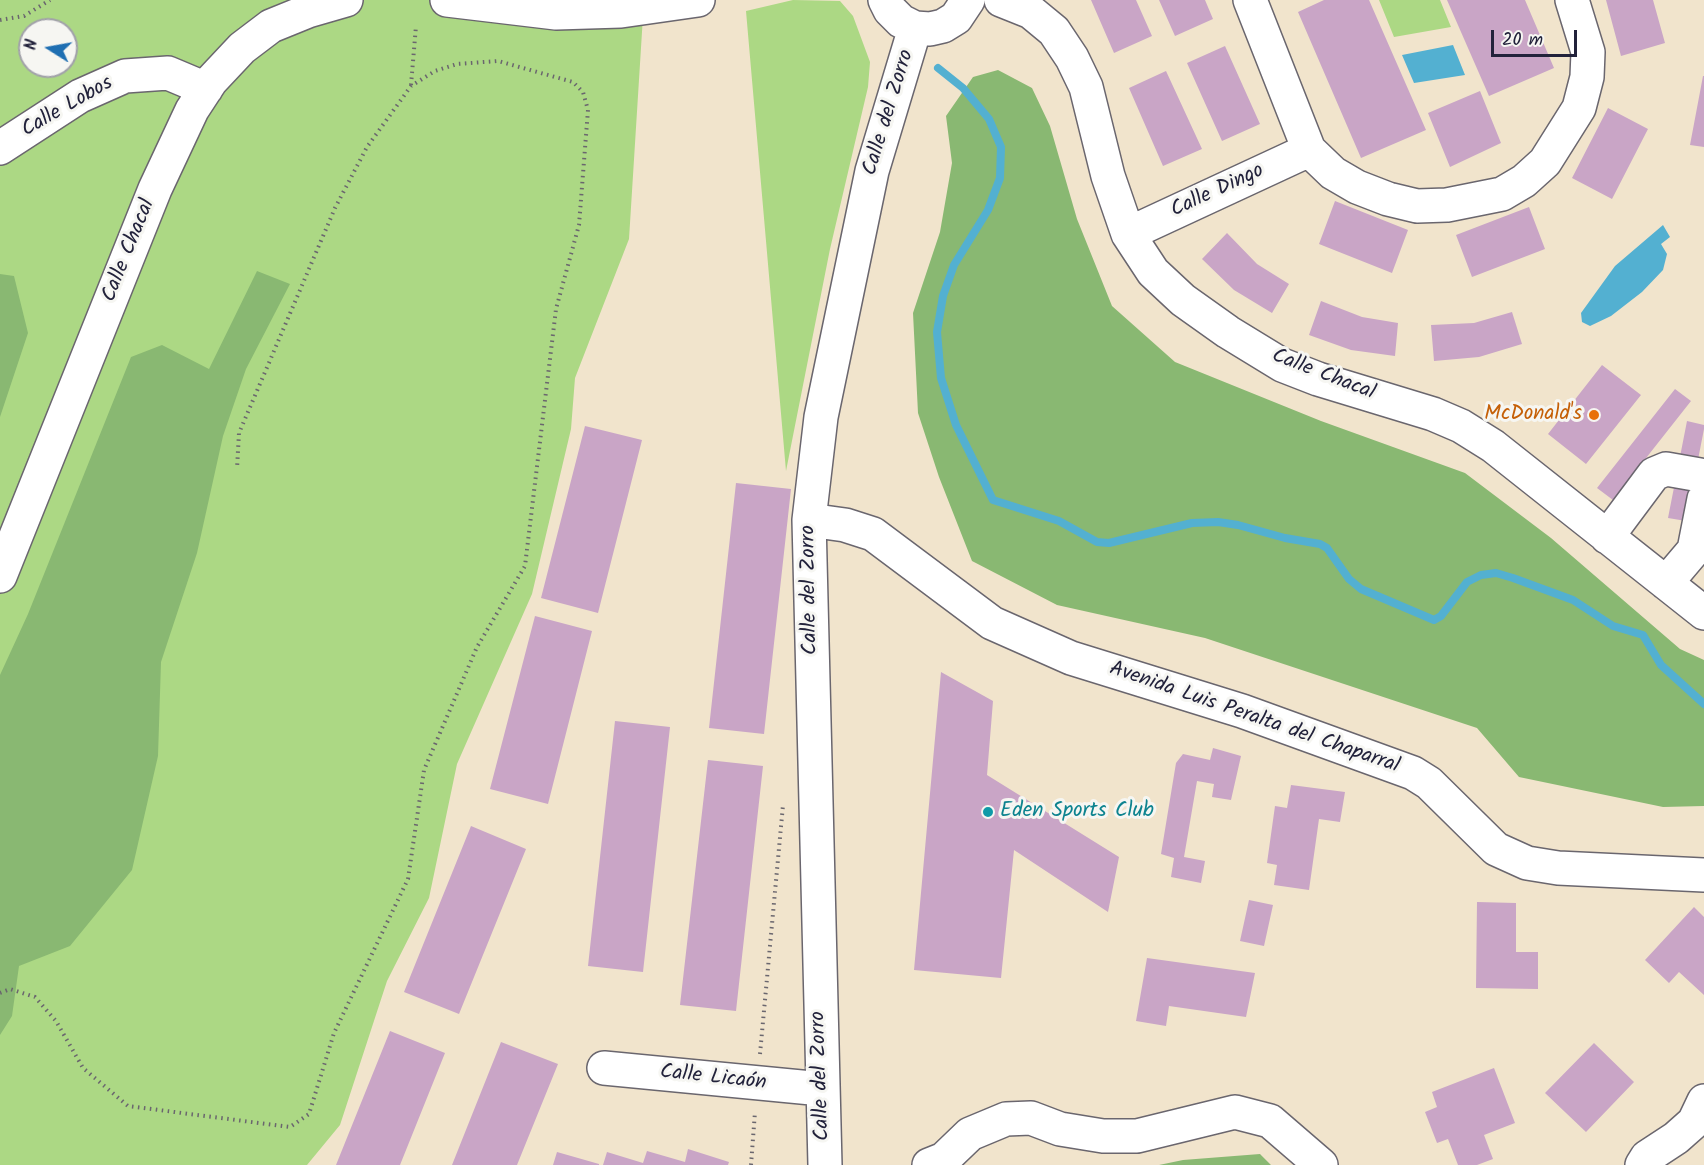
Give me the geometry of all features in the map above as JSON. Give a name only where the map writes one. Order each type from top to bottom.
[{"type":"street","name":"Calle Chacal","points":[[0,576],[171,152],[206,89],[242,48],[271,26],[308,11],[346,0]]},
{"type":"street","points":[[447,0],[556,13],[621,11],[698,0]]},
{"type":"street","points":[[885,0],[890,10],[901,21],[915,28],[930,29],[943,26],[956,18],[968,0]]},
{"type":"street","name":"Calle Chacal","points":[[1001,0],[1031,12],[1054,31],[1072,58],[1086,87],[1108,176],[1128,234],[1153,272],[1183,300],[1228,332],[1282,365],[1318,379],[1433,414],[1461,426],[1493,446],[1688,599]]},
{"type":"street","points":[[1250,0],[1309,150],[1333,173],[1357,187],[1388,199],[1417,206],[1447,205],[1502,194],[1524,181],[1545,162],[1579,108],[1587,77],[1587,51],[1572,0]]},
{"type":"street","name":"Calle del Zorro","points":[[825,1165],[809,520],[821,417],[867,193],[915,28]]},
{"type":"street","name":"Calle Lobos","points":[[0,148],[80,96],[124,76],[168,73],[206,89]]},
{"type":"street","name":"Calle Dingo","points":[[1128,234],[1309,150]]},
{"type":"street","points":[[1607,537],[1654,474],[1666,469],[1700,476],[1704,481]]},
{"type":"street","points":[[1688,599],[1694,550],[1704,499]]},
{"type":"street","name":"Avenida Luis Peralta del Chaparral","points":[[809,520],[845,525],[873,534],[992,623],[1071,658],[1242,711],[1413,773],[1429,783],[1496,849],[1527,863],[1558,868],[1704,875]]},
{"type":"street","name":"Calle Licaón","points":[[604,1068],[822,1089]]},
{"type":"street","points":[[1641,1165],[1647,1157],[1676,1138],[1694,1122],[1704,1101]]},
{"type":"street","points":[[929,1165],[944,1159],[970,1134],[1006,1119],[1031,1118],[1060,1129],[1103,1136],[1137,1136],[1235,1112],[1270,1121],[1321,1165]]},
{"type":"path","points":[[0,21],[24,16],[50,0]]},
{"type":"path","points":[[411,86],[416,26]]},
{"type":"path","points":[[0,993],[10,989],[36,997],[57,1021],[83,1068],[128,1106],[290,1127],[309,1114],[334,1033],[408,879],[424,770],[477,647],[525,566],[556,309],[579,225],[588,110],[583,92],[573,82],[498,61],[457,64],[435,70],[411,86],[367,147],[335,208],[239,433],[237,469]]},
{"type":"path","points":[[751,1165],[783,802]]},
{"type":"green space","points":[[0,0],[644,0],[629,239],[575,378],[571,429],[532,594],[457,764],[429,898],[387,981],[340,1125],[307,1165],[0,1165]]},
{"type":"green space","points":[[793,0],[840,1],[853,16],[870,62],[868,87],[830,249],[786,471],[746,11]]},
{"type":"green space","points":[[1379,0],[1440,0],[1451,27],[1394,37]]},
{"type":"green space","points":[[998,70],[1032,88],[1050,126],[1077,219],[1112,306],[1175,362],[1321,421],[1465,473],[1551,538],[1680,649],[1704,660],[1704,806],[1663,807],[1519,777],[1477,728],[1205,638],[1057,605],[972,561],[939,477],[918,413],[913,313],[940,232],[952,163],[946,116],[973,77]]},
{"type":"green space","points":[[257,271],[290,284],[246,369],[223,436],[197,553],[161,662],[158,756],[132,870],[70,946],[19,966],[12,1016],[0,1035],[0,675],[28,614],[131,357],[162,345],[209,369]]},
{"type":"green space","points":[[0,274],[14,276],[28,333],[0,417]]},
{"type":"green space","points":[[1260,1154],[1271,1165],[1159,1165],[1183,1160]]},
{"type":"water","points":[[1453,45],[1465,75],[1414,83],[1402,55]]},
{"type":"water","points":[[1663,225],[1670,237],[1661,244],[1667,254],[1663,270],[1642,292],[1611,316],[1590,326],[1582,322],[1581,313],[1615,266]]},
{"type":"building","points":[[1091,0],[1136,0],[1152,36],[1114,53]]},
{"type":"building","points":[[1159,0],[1205,0],[1213,19],[1175,36]]},
{"type":"building","points":[[1324,0],[1369,0],[1426,130],[1361,158],[1298,12]]},
{"type":"building","points":[[1447,0],[1525,0],[1554,68],[1489,96]]},
{"type":"building","points":[[1606,0],[1653,0],[1665,43],[1621,56]]},
{"type":"building","points":[[1225,46],[1260,124],[1222,141],[1187,63]]},
{"type":"building","points":[[1166,71],[1202,149],[1163,166],[1129,88]]},
{"type":"building","points":[[1704,76],[1704,147],[1690,145]]},
{"type":"building","points":[[1480,91],[1501,143],[1450,167],[1428,113]]},
{"type":"building","points":[[1608,108],[1648,129],[1612,199],[1572,178]]},
{"type":"building","points":[[1335,201],[1408,230],[1392,273],[1319,244]]},
{"type":"building","points":[[1529,207],[1545,249],[1472,277],[1456,235]]},
{"type":"building","points":[[1227,233],[1257,264],[1289,284],[1272,313],[1234,290],[1202,259]]},
{"type":"building","points":[[1321,301],[1362,317],[1398,323],[1395,356],[1351,350],[1309,335]]},
{"type":"building","points":[[1512,312],[1522,344],[1479,357],[1434,361],[1431,325],[1474,323]]},
{"type":"building","name":"McDonald's","points":[[1602,365],[1641,395],[1586,464],[1548,434]]},
{"type":"building","points":[[1675,389],[1691,401],[1613,500],[1597,488]]},
{"type":"building","points":[[1687,421],[1704,425],[1704,429],[1686,521],[1668,518]]},
{"type":"building","points":[[585,426],[642,440],[598,613],[541,598]]},
{"type":"building","points":[[736,483],[791,489],[764,734],[709,728]]},
{"type":"building","points":[[535,616],[592,631],[548,804],[490,789]]},
{"type":"building","name":"Eden Sports Club","points":[[941,672],[993,701],[987,775],[1119,857],[1108,912],[1014,850],[1001,978],[914,970]]},
{"type":"building","points":[[615,721],[670,727],[643,972],[588,966]]},
{"type":"building","points":[[1213,748],[1241,756],[1231,800],[1212,797],[1214,784],[1197,781],[1184,857],[1205,861],[1201,883],[1171,877],[1174,858],[1161,854],[1176,763],[1183,754],[1210,760]]},
{"type":"building","points":[[708,760],[763,766],[736,1011],[680,1005]]},
{"type":"building","points":[[1291,785],[1345,792],[1340,822],[1319,819],[1309,890],[1274,885],[1277,865],[1267,863],[1275,806],[1287,808]]},
{"type":"building","points":[[471,826],[526,849],[459,1014],[404,992]]},
{"type":"building","points":[[1249,900],[1273,905],[1264,946],[1240,941]]},
{"type":"building","points":[[1477,902],[1516,903],[1516,952],[1538,952],[1538,989],[1476,988]]},
{"type":"building","points":[[1694,907],[1704,917],[1704,995],[1679,972],[1669,983],[1645,960]]},
{"type":"building","points":[[1147,958],[1255,973],[1246,1017],[1169,1006],[1166,1026],[1136,1021]]},
{"type":"building","points":[[390,1031],[445,1053],[400,1165],[336,1165]]},
{"type":"building","points":[[501,1042],[558,1064],[517,1165],[452,1165]]},
{"type":"building","points":[[1594,1043],[1634,1082],[1586,1132],[1545,1093]]},
{"type":"building","points":[[1494,1068],[1515,1123],[1484,1135],[1493,1159],[1477,1165],[1458,1165],[1448,1139],[1437,1143],[1425,1112],[1437,1107],[1432,1092]]},
{"type":"building","points":[[688,1149],[729,1162],[728,1165],[603,1165],[607,1152],[643,1163],[647,1151],[685,1162]]},
{"type":"building","points":[[557,1152],[599,1164],[599,1165],[553,1165]]},
{"type":"waterway","points":[[938,68],[963,88],[989,119],[1001,147],[1000,178],[988,210],[954,265],[943,296],[937,332],[941,378],[956,425],[993,500],[1059,521],[1097,542],[1109,543],[1192,523],[1218,522],[1320,544],[1327,548],[1349,579],[1361,589],[1434,620],[1441,616],[1467,582],[1481,575],[1496,573],[1573,600],[1613,626],[1643,635],[1661,665],[1704,704]]},
{"type":"place","name":"McDonald's","points":[[1594,415]]},
{"type":"place","name":"Eden Sports Club","points":[[988,812]]}]
